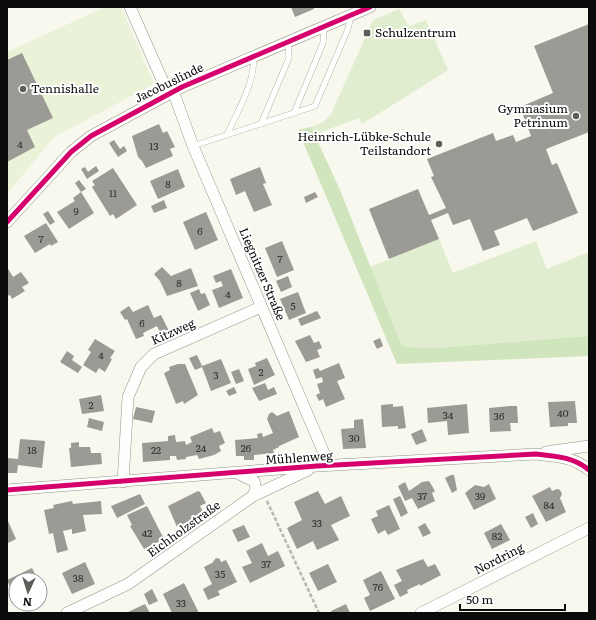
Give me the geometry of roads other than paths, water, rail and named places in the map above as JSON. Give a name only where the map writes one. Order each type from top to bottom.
[{"type":"street","name":"Liegnitzer Straße","points":[[130,7],[170,92],[329,465]]},
{"type":"street","name":"Jacobuslinde","points":[[7,222],[77,146],[170,92],[370,7]]},
{"type":"street","name":"Kitzweg","points":[[123,482],[128,397],[136,376],[145,362],[154,354],[261,307]]},
{"type":"street","name":"Mühlenweg","points":[[7,490],[329,465],[536,454],[589,446]]},
{"type":"street","name":"Mühlenweg","points":[[536,454],[566,458],[577,462],[589,470]]},
{"type":"street","name":"Eichholzstraße","points":[[67,613],[128,584],[257,494],[317,466]]},
{"type":"street","points":[[237,473],[254,482],[257,494]]},
{"type":"street","name":"Nordring","points":[[421,613],[589,528]]},
{"type":"lane","points":[[193,146],[315,106],[348,29],[351,15]]},
{"type":"lane","points":[[294,113],[323,43],[324,26]]},
{"type":"lane","points":[[261,124],[289,58],[288,41]]},
{"type":"lane","points":[[227,135],[253,73],[253,56]]},
{"type":"place","name":"Schulzentrum","points":[[367,33]]},
{"type":"place","name":"Tennishalle","points":[[23,89]]},
{"type":"place","name":"Gymnasium Petrinum","points":[[576,116]]},
{"type":"place","name":"Heinrich-Lübke-Schule Teilstandort","points":[[439,144]]}]
